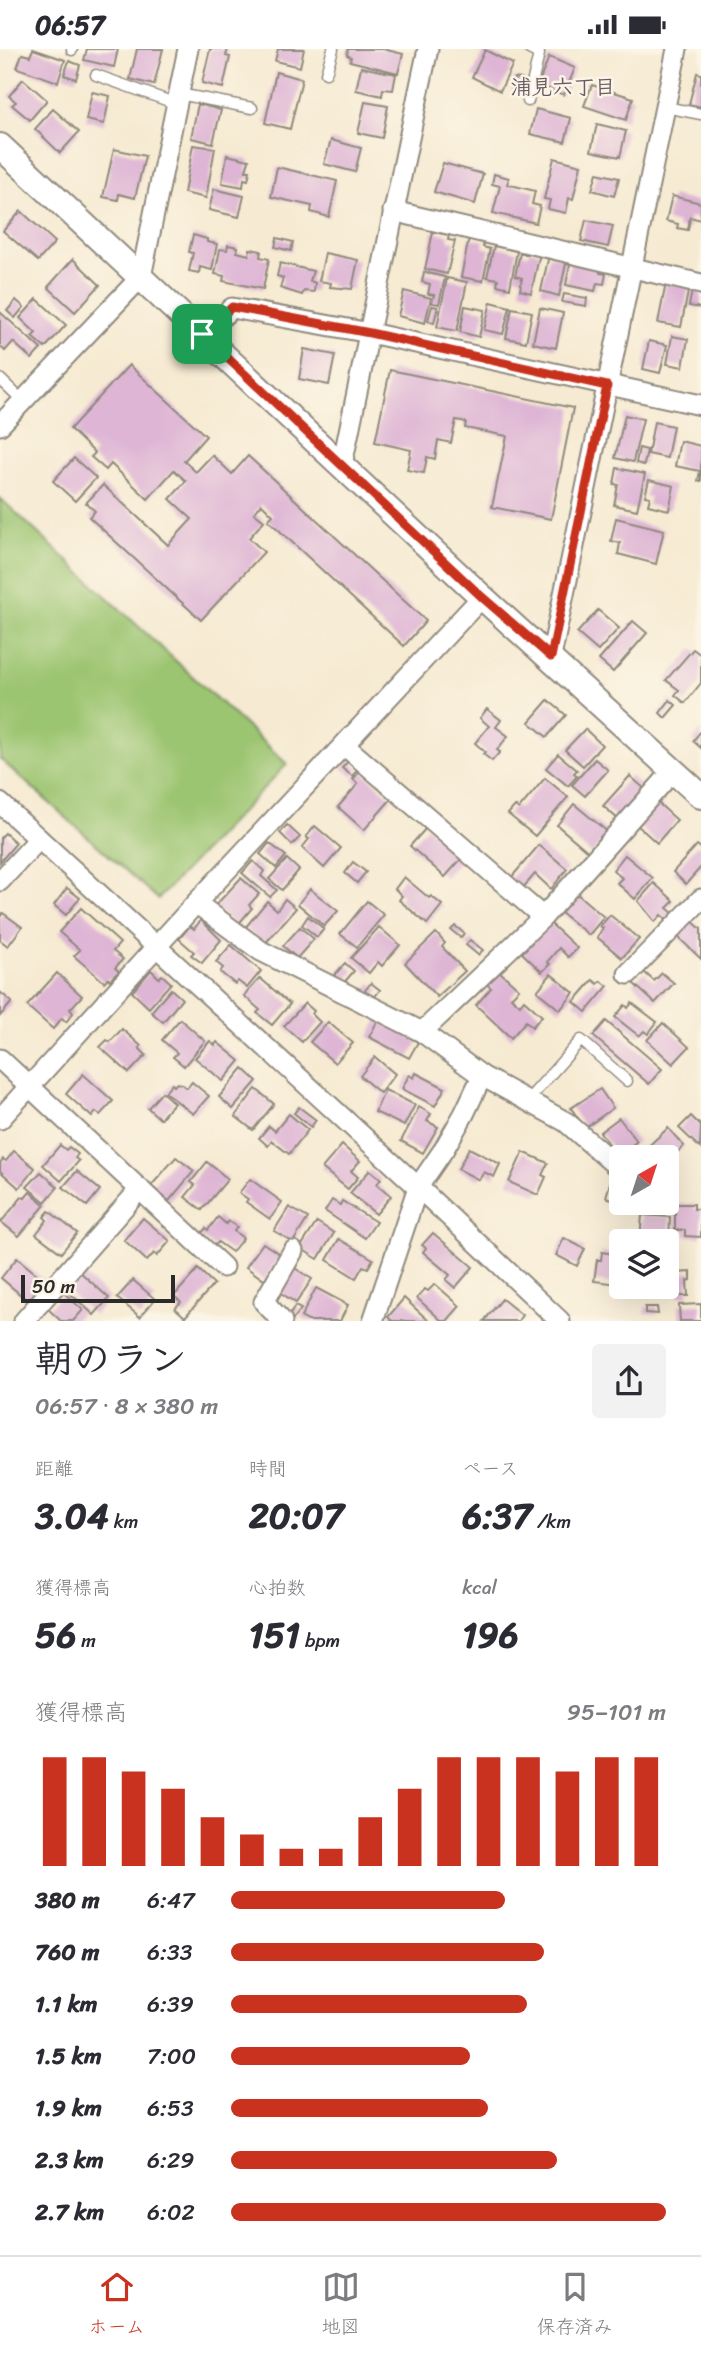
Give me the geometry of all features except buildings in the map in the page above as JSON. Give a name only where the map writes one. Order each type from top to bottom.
[{"type":"street","points":[[0,425],[141,277],[188,49]]},
{"type":"street","points":[[342,465],[428,49]]},
{"type":"street","points":[[551,657],[677,49]]},
{"type":"street","points":[[0,146],[482,597],[701,796]]},
{"type":"street","points":[[393,211],[701,284]]},
{"type":"street","points":[[202,334],[232,307],[370,333],[701,405]]},
{"type":"street","points":[[0,1119],[196,903],[482,597]]},
{"type":"street","points":[[344,745],[543,917]]},
{"type":"street","points":[[422,1032],[543,917],[673,771]]},
{"type":"street","points":[[0,803],[560,1320]]},
{"type":"street","points":[[0,881],[39,839]]},
{"type":"street","points":[[628,974],[701,899]]},
{"type":"street","points":[[196,903],[261,951],[422,1032],[482,1076],[566,1122],[609,1160]]},
{"type":"street","points":[[0,1059],[223,1267]]},
{"type":"street","points":[[373,1321],[418,1187],[444,1149],[482,1076]]},
{"type":"street","points":[[24,1321],[140,1189]]},
{"type":"street","points":[[282,1321],[264,1302],[293,1251]]},
{"type":"lane","points":[[326,73],[333,49]]},
{"type":"lane","points":[[528,101],[539,54],[529,49]]},
{"type":"lane","points":[[96,75],[178,99],[252,109]]},
{"type":"lane","points":[[665,107],[701,114]]},
{"type":"lane","points":[[0,379],[23,401]]},
{"type":"lane","points":[[528,1100],[581,1040],[627,1081]]},
{"type":"green space","points":[[0,498],[287,764],[158,899],[0,759]]},
{"type":"district","name":"浦見六丁目","points":[[563,87]]},
{"type":"route","points":[[232,307],[370,333],[607,386],[551,657],[482,597],[202,334],[232,307]]}]
